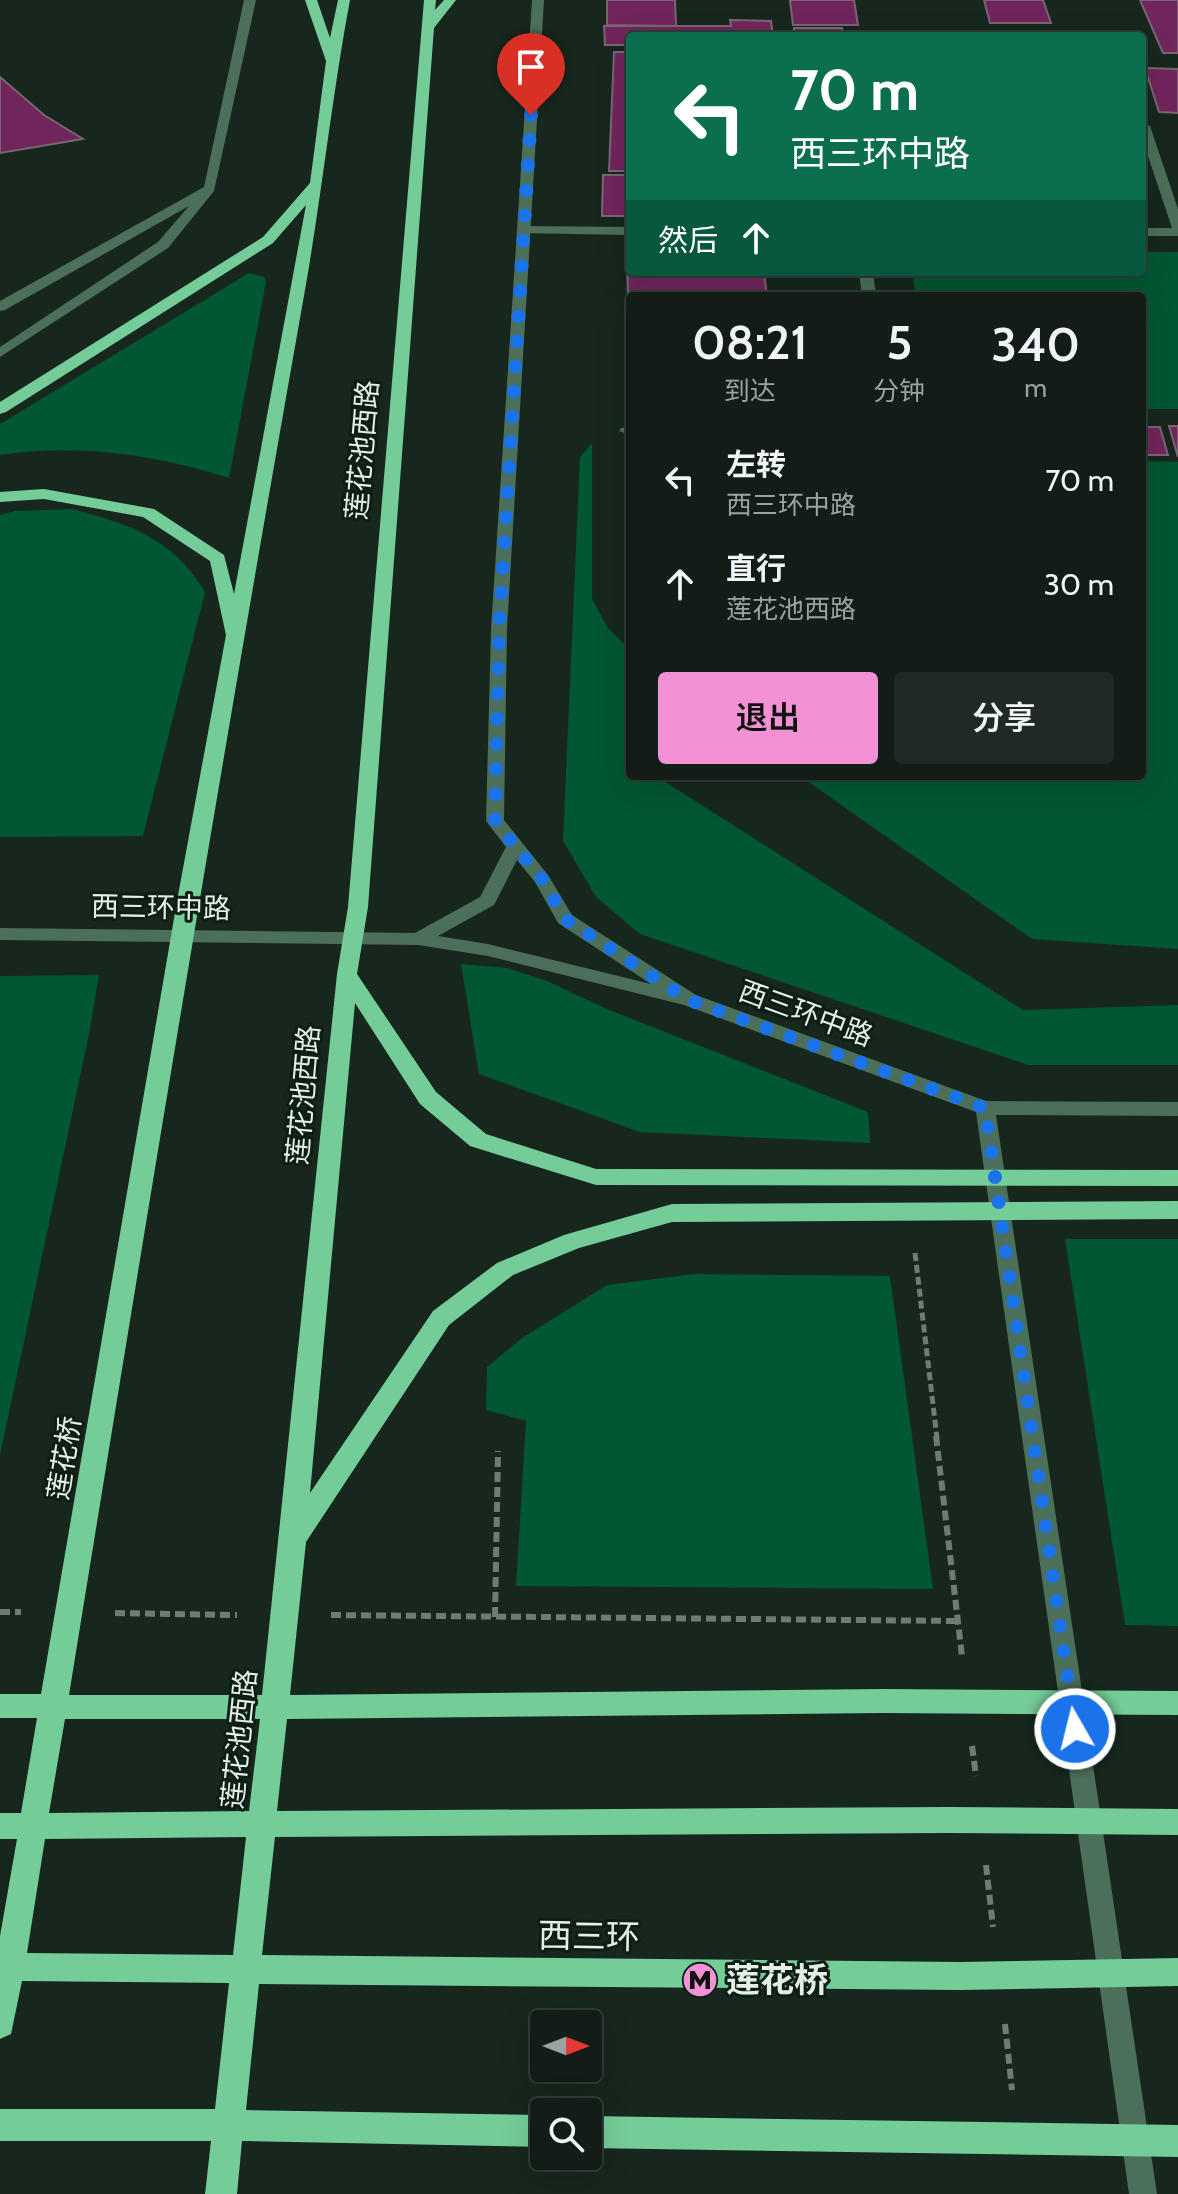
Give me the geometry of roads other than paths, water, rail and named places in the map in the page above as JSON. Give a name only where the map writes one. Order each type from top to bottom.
[{"type":"highway","points":[[311,0],[332,62]]},
{"type":"highway","points":[[235,646],[317,182],[332,62],[344,0]]},
{"type":"highway","name":"莲花池西路","points":[[221,2194],[293,1541],[347,974],[358,907],[430,0]]},
{"type":"highway","points":[[427,28],[450,0]]},
{"type":"highway","points":[[0,409],[268,240],[317,182]]},
{"type":"highway","points":[[0,497],[44,494],[148,513],[218,559],[235,646]]},
{"type":"highway","name":"莲花桥","points":[[0,2024],[187,901],[235,646]]},
{"type":"highway","points":[[347,974],[428,1098],[478,1140],[596,1177],[1178,1178]]},
{"type":"highway","points":[[293,1541],[441,1318],[505,1269],[572,1241],[672,1213],[1178,1210]]},
{"type":"highway","points":[[0,1706],[197,1709],[935,1702],[1178,1703]]},
{"type":"highway","points":[[0,1826],[949,1820],[1178,1822]]},
{"type":"highway","name":"西三环","points":[[0,1967],[960,1976],[1178,1972]]},
{"type":"highway","points":[[0,2125],[227,2125],[530,2131]]},
{"type":"highway","points":[[602,2132],[1178,2141]]},
{"type":"street","points":[[0,353],[163,245],[210,188],[250,0]]},
{"type":"street","points":[[538,0],[499,629],[495,821],[514,849],[542,879],[565,919],[689,1000]]},
{"type":"street","points":[[1146,132],[1178,230],[1146,232]]},
{"type":"street","points":[[0,307],[210,188]]},
{"type":"street","points":[[523,230],[626,231]]},
{"type":"street","name":"西三环中路","points":[[418,939],[487,901],[502,878],[514,849]]},
{"type":"street","name":"西三环中路","points":[[0,934],[418,939],[488,950],[689,1000],[985,1108],[1178,1109]]},
{"type":"street","points":[[985,1108],[1143,2194]]},
{"type":"place","name":"莲花桥","points":[[700,1980]]}]
